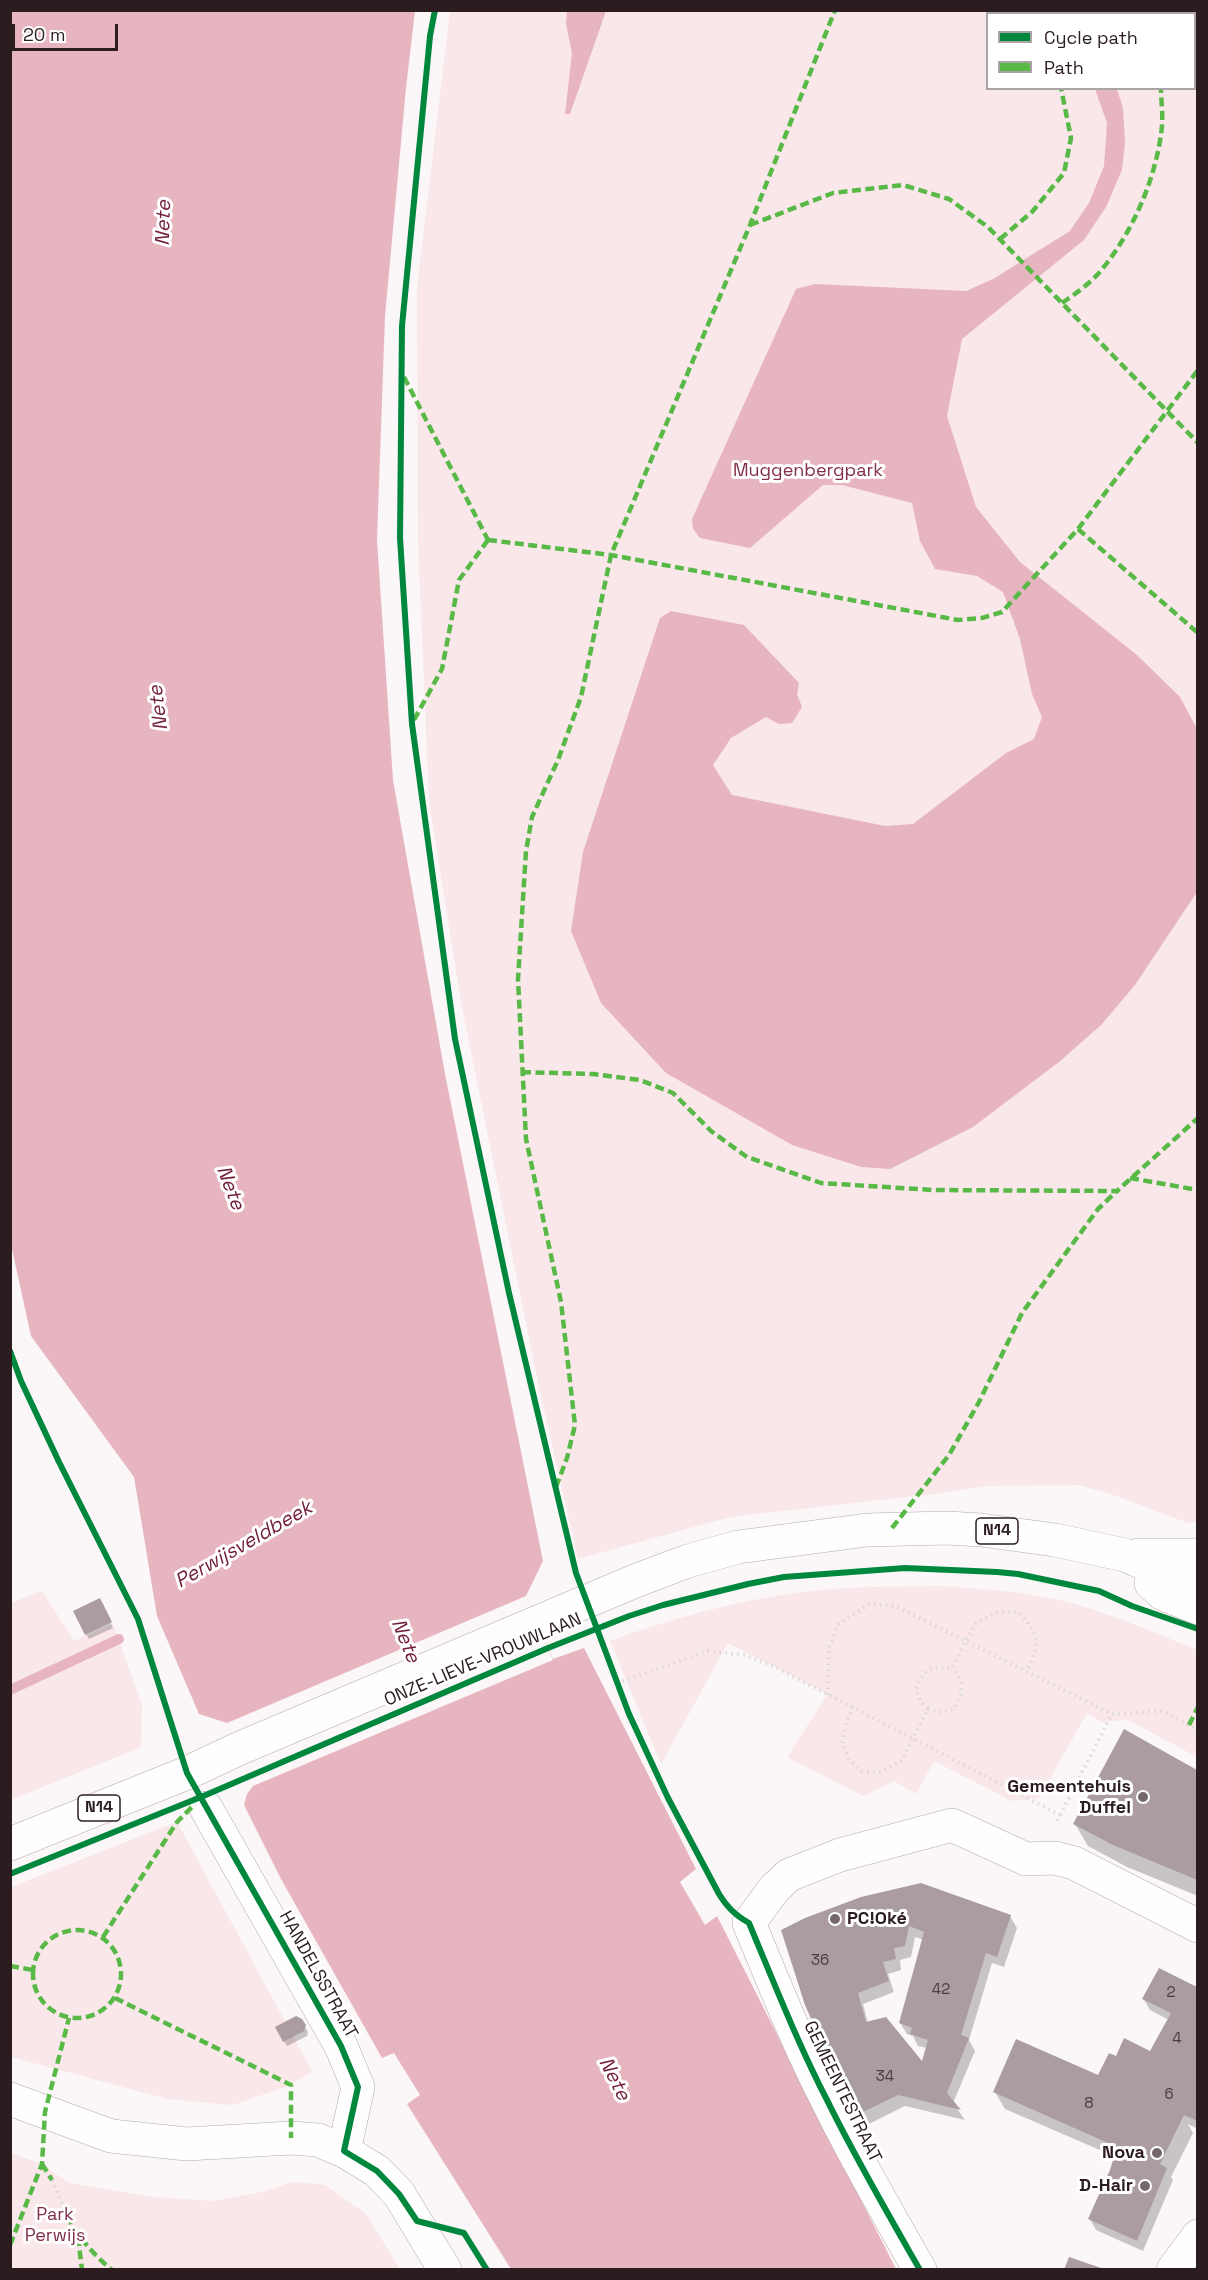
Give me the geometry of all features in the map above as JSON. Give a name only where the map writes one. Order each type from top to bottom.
[{"type":"street","name":"ONZE-LIEVE-VROUWLAAN","points":[[10,1844],[187,1773],[238,1749],[635,1581],[688,1561],[738,1547],[892,1528],[981,1530],[1055,1540],[1125,1556]]},
{"type":"street","name":"N14","points":[[1125,1556],[1197,1555]]},
{"type":"street","name":"N14","points":[[1125,1556],[1170,1575],[1197,1583]]},
{"type":"street","points":[[1125,1556],[1156,1589],[1197,1608]]},
{"type":"street","name":"HANDELSSTRAAT","points":[[207,1808],[341,2046],[358,2087],[344,2151]]},
{"type":"street","name":"GEMEENTESTRAAT","points":[[920,2270],[827,2101],[749,1923],[774,1889],[789,1875],[817,1863],[952,1825],[1026,1859],[1055,1858],[1074,1863],[1197,1926]]},
{"type":"street","points":[[10,2099],[111,2136],[187,2144],[291,2138],[318,2140],[344,2151],[377,2171],[399,2194],[445,2270]]},
{"type":"street","points":[[1173,2270],[1197,2236]]},
{"type":"path","points":[[828,1695],[828,1647],[839,1624],[869,1604],[895,1606],[1112,1714],[1163,1711],[1197,1730]]},
{"type":"path","points":[[952,1668],[975,1624],[994,1613],[1019,1612],[1036,1632],[1036,1650],[1027,1672]]},
{"type":"path","points":[[617,1683],[708,1651],[745,1655],[777,1668],[1037,1803]]},
{"type":"path","points":[[935,1667],[952,1668],[963,1684],[962,1696],[958,1703],[954,1709],[941,1713],[928,1709],[920,1701],[916,1689],[922,1674],[935,1667]]},
{"type":"path","points":[[614,1674],[621,1693]]},
{"type":"path","points":[[853,1707],[842,1743],[849,1759],[862,1771],[880,1772],[901,1761],[928,1709]]},
{"type":"path","points":[[1060,1815],[1112,1714]]},
{"type":"path","points":[[52,2180],[68,2217]]},
{"type":"green space","name":"Muggenbergpark","points":[[450,11],[1197,11],[1197,1522],[1188,1523],[1108,1493],[1078,1485],[986,1486],[730,1517],[578,1559],[539,1387],[462,1008],[429,801],[418,541],[417,288]]},
{"type":"green space","points":[[940,1586],[1015,1592],[1059,1600],[1112,1616],[1197,1650],[1197,1757],[1128,1720],[1101,1722],[1087,1713],[1039,1798],[1012,1801],[934,1761],[916,1794],[894,1781],[863,1796],[787,1757],[828,1694],[728,1643],[661,1764],[610,1641],[709,1610],[786,1594],[843,1588]]},
{"type":"green space","points":[[42,1591],[74,1641],[113,1624],[142,1705],[141,1747],[11,1800],[11,1603]]},
{"type":"green space","points":[[177,1822],[312,2071],[291,2085],[233,2105],[168,2099],[11,2057],[11,1887]]},
{"type":"green space","name":"Park Perwijs","points":[[11,2153],[42,2164],[69,2183],[153,2197],[214,2201],[262,2192],[293,2182],[325,2185],[366,2214],[400,2269],[11,2269]]},
{"type":"water","name":"Nete","points":[[10,11],[415,11],[385,316],[377,540],[393,780],[445,1074],[543,1561],[526,1596],[553,1659],[584,1648],[696,1869],[680,1882],[705,1925],[717,1916],[896,2269],[511,2269],[407,2104],[420,2095],[394,2053],[382,2058],[281,1879],[244,1805],[247,1794],[253,1786],[227,1723],[199,1714],[157,1616],[134,1477],[31,1336],[10,1240]]},
{"type":"water","points":[[567,11],[606,11],[570,114],[565,114],[572,53],[566,24]]},
{"type":"water","points":[[1095,90],[1117,90],[1123,108],[1125,142],[1122,170],[1106,207],[1084,240],[962,339],[947,416],[976,507],[1020,562],[1137,655],[1180,697],[1197,729],[1197,892],[1135,985],[1101,1025],[1059,1062],[973,1127],[890,1169],[861,1167],[792,1145],[666,1073],[601,1003],[571,931],[583,852],[660,618],[671,611],[744,625],[799,683],[797,694],[802,707],[792,723],[779,724],[766,717],[731,738],[713,765],[732,795],[885,826],[913,824],[1006,753],[1034,739],[1042,717],[1032,694],[1020,639],[1003,592],[977,576],[935,569],[920,541],[912,503],[842,485],[823,485],[750,548],[700,538],[693,529],[692,519],[796,289],[815,284],[966,291],[993,279],[1070,231],[1089,203],[1104,166],[1107,123]]},
{"type":"pier","points":[[526,1596],[553,1660],[253,1786],[227,1723]]},
{"type":"building","points":[[100,1598],[112,1622],[85,1635],[73,1611]]},
{"type":"building","name":"Gemeentehuis Duffel","points":[[1124,1729],[1197,1770],[1197,1880],[1113,1845],[1073,1824]]},
{"type":"building","points":[[921,1883],[1011,1915],[997,1957],[986,1953],[961,2035],[969,2038],[947,2093],[961,2110],[898,2095],[857,2115],[844,2094],[805,2005],[781,1930],[805,1918],[861,1897]],"holes":[[[909,1926],[924,1932],[899,2023],[912,2028],[910,2034],[928,2040],[922,2061],[886,2017],[866,2022],[858,1993],[889,1981],[883,1962],[896,1959],[894,1948],[905,1946]]]},
{"type":"building","points":[[1159,1968],[1197,1987],[1197,2121],[1184,2115],[1160,2164],[1167,2168],[1137,2241],[1088,2219],[1110,2170],[1117,2147],[993,2092],[1016,2039],[1098,2075],[1109,2053],[1116,2056],[1124,2038],[1150,2051],[1171,2013],[1142,1999]]},
{"type":"building","points":[[296,2016],[306,2025],[304,2031],[283,2042],[275,2027]]},
{"type":"building","points":[[1069,2257],[1104,2269],[1104,2270],[1064,2270]]},
{"type":"waterway","name":"Perwijsveldbeek","points":[[10,1690],[119,1639]]},
{"type":"marked path","points":[[556,1487],[567,1458],[575,1425],[561,1302],[526,1139],[518,979],[526,851],[532,817],[558,760],[581,697],[611,555],[750,225],[835,10]]},
{"type":"marked path","points":[[1000,239],[1032,212],[1064,173],[1071,138],[1061,90]]},
{"type":"marked path","points":[[1062,303],[1086,286],[1110,259],[1122,242],[1141,204],[1149,185],[1159,145],[1162,121],[1161,90]]},
{"type":"marked path","points":[[750,225],[833,193],[903,185],[949,199],[988,227],[1198,443]]},
{"type":"marked path","points":[[488,540],[611,555],[958,620],[982,618],[1002,612],[1078,529],[1198,370]]},
{"type":"marked path","points":[[404,377],[488,540]]},
{"type":"marked path","points":[[1078,529],[1198,633]]},
{"type":"marked path","points":[[414,720],[442,669],[459,580],[488,540]]},
{"type":"marked path","points":[[522,1072],[593,1074],[640,1080],[673,1093],[711,1131],[747,1157],[821,1183],[933,1190],[1117,1191],[1198,1118]]},
{"type":"marked path","points":[[1130,1178],[1198,1190]]},
{"type":"marked path","points":[[892,1528],[949,1455],[979,1402],[1022,1313],[1098,1209],[1117,1191]]},
{"type":"marked path","points":[[1189,1725],[1198,1707]]},
{"type":"marked path","points":[[103,1937],[177,1822],[195,1804]]},
{"type":"marked path","points":[[77,1930],[94,1933],[108,1943],[118,1957],[121,1974],[118,1991],[108,2005],[94,2015],[77,2018],[60,2015],[46,2005],[36,1991],[33,1974],[36,1957],[46,1943],[60,1933],[77,1930]]},
{"type":"marked path","points":[[10,1966],[33,1970]]},
{"type":"marked path","points":[[115,1998],[291,2085],[291,2138]]},
{"type":"marked path","points":[[10,2245],[42,2164],[45,2112],[69,2018]]},
{"type":"marked path","points":[[42,2164],[52,2180]]},
{"type":"marked path","points":[[67,2216],[87,2245],[112,2270]]},
{"type":"marked path","points":[[78,2237],[82,2270]]},
{"type":"cycle path","points":[[435,10],[430,36],[402,326],[400,538],[412,724],[455,1039],[509,1293],[576,1573],[629,1714],[668,1798],[719,1894],[732,1910],[749,1923],[817,2080],[861,2165],[920,2270]]},
{"type":"cycle path","points":[[10,1351],[21,1381],[59,1462],[138,1619],[187,1773],[341,2046],[358,2087],[344,2151],[377,2171],[399,2194],[417,2221],[464,2233],[487,2270]]},
{"type":"cycle path","points":[[10,1874],[201,1797],[548,1648],[629,1616],[748,1584],[784,1577],[905,1568],[1018,1574],[1099,1591],[1132,1606],[1198,1629]]},
{"type":"place","name":"Gemeentehuis Duffel","points":[[1143,1797]]},
{"type":"place","name":"PC!Oké","points":[[835,1919]]},
{"type":"place","name":"Nova","points":[[1157,2153]]},
{"type":"place","name":"D-Hair","points":[[1145,2186]]}]
